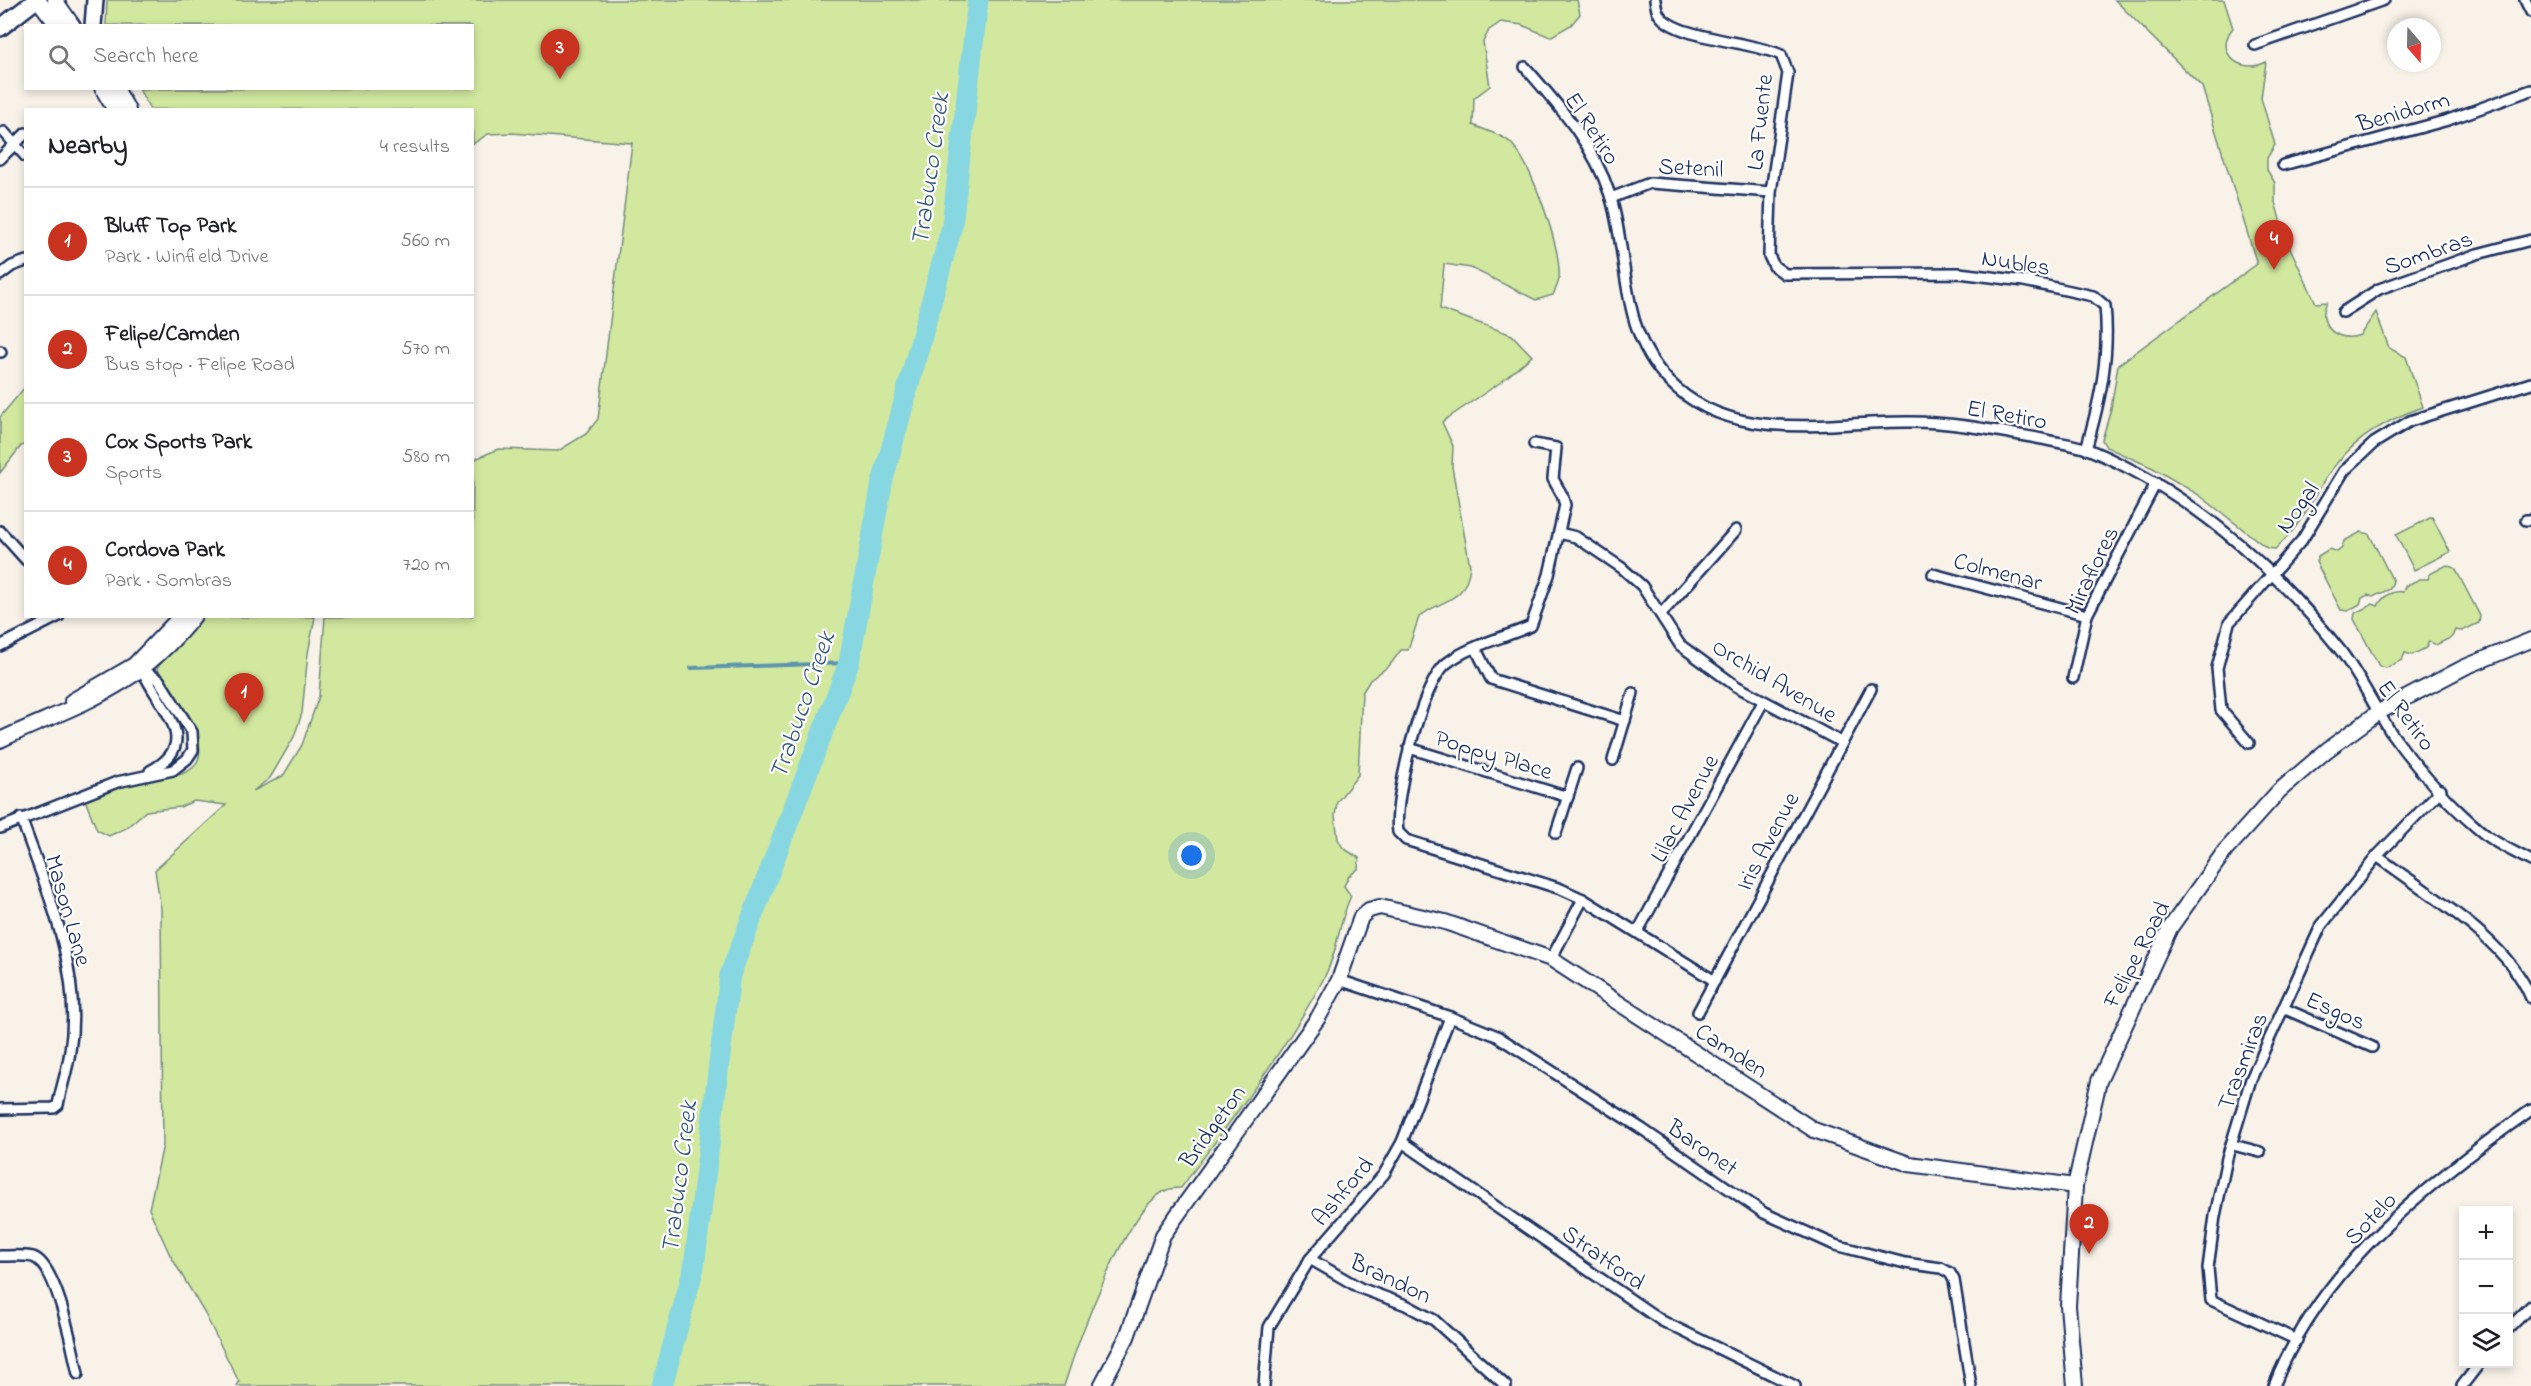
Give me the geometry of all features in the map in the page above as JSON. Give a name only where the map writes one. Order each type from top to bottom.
[{"type":"main road","points":[[0,28],[37,0],[56,24]]},
{"type":"main road","points":[[55,0],[72,24]]},
{"type":"main road","points":[[93,24],[95,0]]},
{"type":"main road","points":[[103,90],[114,108]]},
{"type":"main road","points":[[117,90],[127,108]]},
{"type":"main road","points":[[0,733],[74,701],[139,666],[179,618]]},
{"type":"main road","points":[[0,740],[96,699],[167,647],[192,618]]},
{"type":"main road","name":"Felipe Road","points":[[2075,1386],[2068,1306],[2075,1186],[2099,1081],[2170,928],[2225,851],[2279,791],[2327,750],[2379,712],[2465,667],[2531,640]]},
{"type":"main road","name":"Camden","points":[[1380,907],[1445,922],[1551,959],[1814,1130],[1909,1164],[2075,1186]]},
{"type":"main road","name":"Bridgeton","points":[[1101,1386],[1127,1337],[1163,1235],[1318,1018],[1339,980],[1361,917],[1370,910],[1380,907]]},
{"type":"street","name":"La Fuente","points":[[1655,0],[1659,14],[1673,26],[1710,38],[1766,48],[1781,55],[1788,73],[1771,192],[1769,256],[1774,266]]},
{"type":"street","points":[[2255,45],[2384,0]]},
{"type":"street","points":[[2524,0],[2531,12]]},
{"type":"street","name":"El Retiro","points":[[1525,67],[1585,142],[1611,198],[1631,315],[1649,355],[1669,381],[1721,414],[1748,422],[1772,426],[1910,422],[1957,424],[2086,449],[2156,483],[2211,521],[2271,571],[2341,652],[2394,735],[2441,790],[2489,838],[2531,861]]},
{"type":"street","name":"Benidorm","points":[[2283,165],[2448,120],[2531,90]]},
{"type":"street","points":[[4,132],[24,155]]},
{"type":"street","points":[[0,159],[24,135]]},
{"type":"street","name":"Setenil","points":[[1611,198],[1650,183],[1771,192]]},
{"type":"street","name":"Sombras","points":[[2343,312],[2379,289],[2477,254],[2531,240]]},
{"type":"street","points":[[0,275],[12,266],[24,262]]},
{"type":"street","name":"Nubles","points":[[1774,266],[1785,274],[1959,273],[2024,281],[2093,296],[2105,306],[2106,371],[2086,449]]},
{"type":"street","name":"Nogal","points":[[2249,743],[2221,710],[2217,668],[2229,623],[2271,571],[2302,540],[2344,471],[2374,443],[2410,421],[2531,383]]},
{"type":"street","points":[[1534,444],[1554,447],[1557,450],[1552,479],[1563,495],[1565,505],[1549,575],[1531,626],[1455,657],[1441,668],[1414,726],[1397,828],[1400,837],[1561,889],[1583,899],[1638,931],[1715,981]]},
{"type":"street","name":"Miraflores","points":[[2073,678],[2087,615],[2156,483]]},
{"type":"street","points":[[1661,614],[1736,530]]},
{"type":"street","points":[[0,531],[24,558]]},
{"type":"street","name":"Orchid Avenue","points":[[1559,533],[1576,537],[1607,556],[1642,586],[1680,645],[1763,702],[1841,742]]},
{"type":"street","name":"Colmenar","points":[[1933,574],[2087,615]]},
{"type":"street","points":[[0,646],[55,618]]},
{"type":"street","points":[[1476,649],[1491,679],[1625,721]]},
{"type":"street","points":[[139,666],[149,687],[177,732],[178,741],[173,755],[166,763],[141,775]]},
{"type":"street","points":[[0,828],[117,782],[179,767],[193,750],[192,732],[159,680],[139,666]]},
{"type":"street","name":"Iris Avenue","points":[[1698,1011],[1871,690]]},
{"type":"street","points":[[1613,760],[1633,693]]},
{"type":"street","name":"Lilac Avenue","points":[[1638,931],[1763,702]]},
{"type":"street","name":"Poppy Place","points":[[1409,748],[1568,797]]},
{"type":"street","name":"Poppy Place","points":[[1556,833],[1577,768]]},
{"type":"street","name":"Trasmiras","points":[[2297,1340],[2211,1300],[2208,1268],[2215,1216],[2227,1158],[2233,1145],[2251,1079],[2321,926],[2377,856],[2441,790]]},
{"type":"street","name":"Mason Lane","points":[[0,1109],[44,1110],[58,1105],[71,1050],[73,1006],[63,943],[21,818]]},
{"type":"street","points":[[2377,856],[2497,949],[2523,980],[2531,998]]},
{"type":"street","points":[[1551,959],[1583,899]]},
{"type":"street","name":"Baronet","points":[[1339,980],[1450,1017],[1497,1036],[1552,1069],[1764,1213],[1835,1245],[1905,1263],[1941,1268],[1950,1273],[1954,1280],[1971,1386]]},
{"type":"street","name":"Esgos","points":[[2283,1008],[2372,1047]]},
{"type":"street","name":"Ashford","points":[[1264,1386],[1269,1328],[1310,1259],[1384,1174],[1402,1142],[1450,1017]]},
{"type":"street","name":"Sotelo","points":[[2274,1386],[2297,1340],[2319,1304],[2378,1234],[2449,1170],[2501,1129],[2531,1110]]},
{"type":"street","name":"Stratford","points":[[1402,1142],[1662,1321],[1795,1386]]},
{"type":"street","points":[[2233,1145],[2260,1152]]},
{"type":"street","points":[[0,1256],[34,1257],[44,1264],[68,1324],[78,1374]]},
{"type":"street","name":"Brandon","points":[[1310,1259],[1360,1288],[1406,1305],[1434,1320],[1506,1386]]},
{"type":"street","points":[[2513,1324],[2531,1306]]},
{"type":"street","points":[[2462,1386],[2476,1368]]},
{"type":"green space","points":[[107,0],[1577,0],[1580,14],[1571,25],[1550,37],[1522,25],[1501,22],[1489,30],[1483,42],[1490,86],[1474,98],[1473,125],[1508,140],[1528,169],[1550,227],[1559,280],[1553,295],[1536,300],[1471,268],[1444,264],[1440,309],[1512,335],[1532,356],[1501,382],[1442,422],[1453,446],[1452,467],[1470,566],[1467,578],[1458,594],[1419,617],[1408,650],[1401,650],[1390,665],[1370,680],[1362,693],[1358,775],[1337,802],[1335,816],[1338,839],[1343,848],[1359,858],[1358,869],[1349,876],[1344,886],[1351,896],[1343,916],[1329,968],[1292,1033],[1181,1188],[1167,1190],[1151,1201],[1135,1221],[1091,1310],[1064,1386],[237,1386],[239,1382],[205,1314],[170,1255],[149,1209],[163,1145],[161,909],[155,870],[226,805],[194,801],[180,807],[146,811],[126,828],[109,836],[97,830],[85,800],[121,787],[184,773],[198,761],[200,751],[198,738],[157,668],[200,618],[315,618],[308,653],[302,713],[294,737],[270,778],[253,791],[283,776],[302,745],[319,696],[325,618],[474,618],[474,460],[498,449],[558,451],[586,434],[598,419],[632,143],[512,133],[488,134],[474,143],[474,108],[149,108],[140,90],[474,90],[474,24],[106,24]]},
{"type":"green space","points":[[2115,0],[2224,0],[2233,28],[2226,45],[2232,59],[2247,66],[2256,66],[2266,62],[2261,98],[2275,145],[2267,158],[2267,170],[2275,183],[2275,202],[2285,237],[2316,303],[2327,302],[2324,310],[2326,324],[2337,334],[2352,337],[2360,335],[2376,312],[2389,348],[2406,357],[2423,407],[2393,419],[2367,435],[2343,455],[2333,467],[2297,526],[2275,549],[2267,548],[2199,495],[2153,468],[2106,447],[2102,440],[2111,409],[2118,365],[2257,264],[2202,87]]},
{"type":"green space","points":[[24,388],[24,445],[0,473],[0,417]]},
{"type":"green space","points":[[2432,517],[2450,552],[2414,570],[2396,535]]},
{"type":"green space","points":[[2361,532],[2369,534],[2393,581],[2390,589],[2373,597],[2368,595],[2362,598],[2360,604],[2348,611],[2341,610],[2316,562],[2318,556],[2329,549],[2337,552],[2342,548],[2344,541]]},
{"type":"green space","points":[[2447,565],[2455,568],[2480,616],[2479,623],[2462,631],[2455,630],[2452,637],[2436,645],[2429,641],[2426,648],[2412,655],[2405,653],[2402,660],[2386,668],[2379,666],[2354,619],[2355,613],[2373,604],[2378,606],[2388,594],[2403,592],[2405,586],[2420,579],[2428,579],[2430,574]]},
{"type":"waterway","name":"Trabuco Creek","points":[[662,1386],[694,1267],[730,975],[849,663],[882,483],[952,226],[978,0]]},
{"type":"waterway","points":[[691,668],[849,663]]},
{"type":"place","name":"Cox Sports Park","points":[[560,79]]},
{"type":"place","name":"Cordova Park","points":[[2274,270]]},
{"type":"place","name":"Bluff Top Park","points":[[244,723]]},
{"type":"place","name":"Felipe/Camden","points":[[2089,1254]]}]
